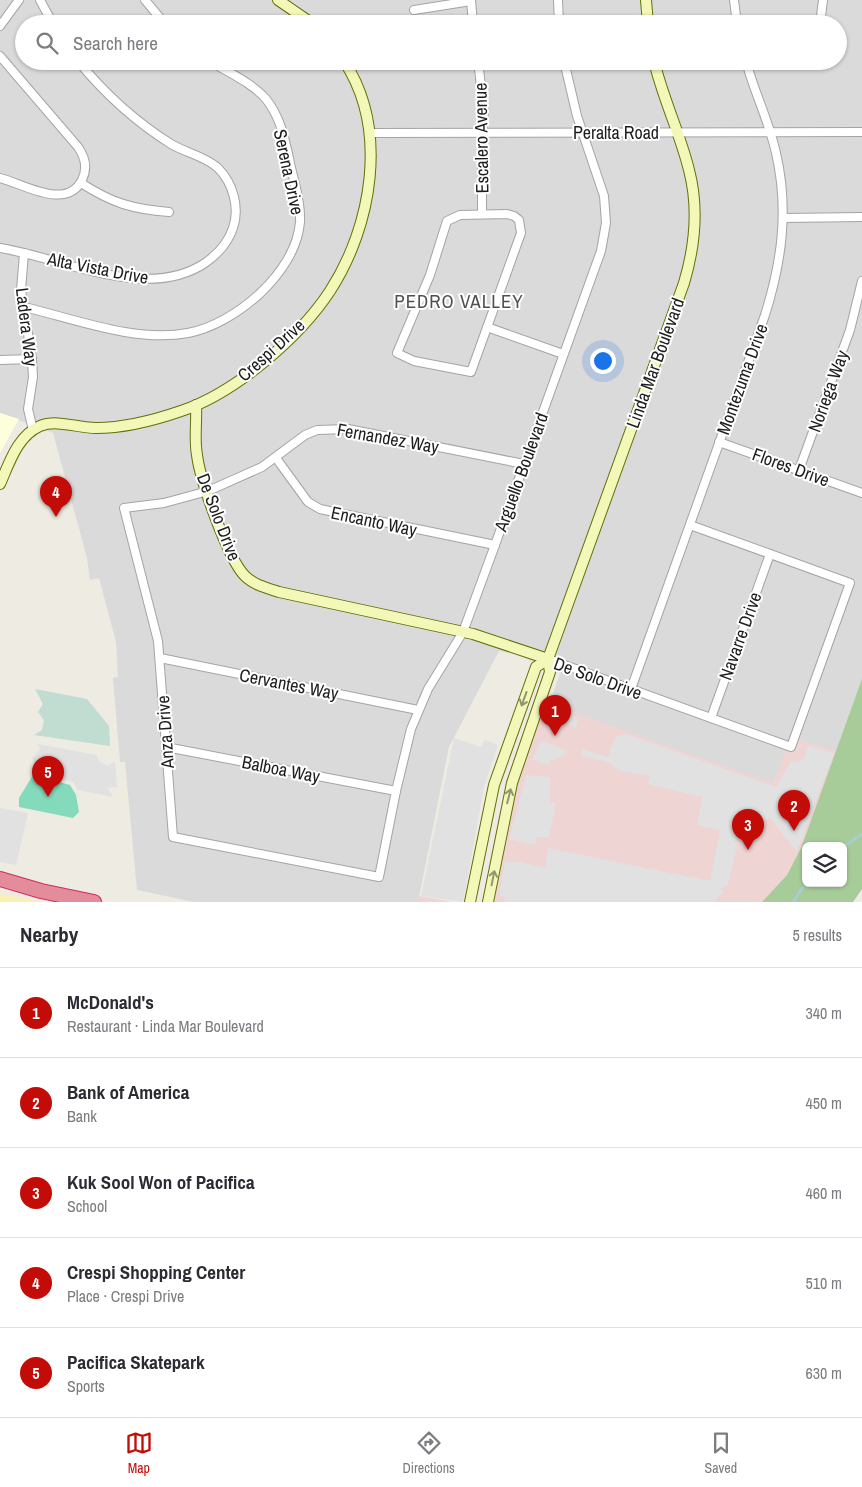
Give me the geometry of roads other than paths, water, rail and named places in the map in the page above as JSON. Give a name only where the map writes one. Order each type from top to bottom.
[{"type":"highway","points":[[0,879],[41,892]]},
{"type":"highway","points":[[0,889],[41,892],[94,902]]},
{"type":"street","points":[[0,26],[19,0]]},
{"type":"street","points":[[40,0],[48,15]]},
{"type":"street","points":[[145,0],[158,15]]},
{"type":"street","points":[[278,0],[300,15]]},
{"type":"street","points":[[414,10],[472,0],[473,15]]},
{"type":"street","points":[[558,0],[559,15]]},
{"type":"street","points":[[646,0],[647,15]]},
{"type":"street","points":[[734,0],[736,15]]},
{"type":"street","points":[[821,15],[823,0]]},
{"type":"street","points":[[0,56],[83,154],[86,169],[81,183],[68,193],[60,196],[0,178]]},
{"type":"street","name":"Alta Vista Drive","points":[[0,248],[125,277],[162,279],[183,274],[211,258],[226,243],[234,224],[233,194],[224,175],[217,167],[173,145],[143,125],[114,100],[86,70]]},
{"type":"street","name":"Serena Drive","points":[[24,308],[142,335],[165,336],[189,333],[212,326],[241,309],[283,266],[295,244],[300,216],[298,198],[281,126],[272,107],[257,90],[225,70]]},
{"type":"street","name":"Crespi Drive","points":[[33,430],[53,423],[96,428],[122,426],[171,414],[196,405],[222,391],[261,364],[296,331],[329,292],[350,250],[364,205],[372,162],[371,132],[360,91],[349,70]]},
{"type":"street","name":"Escalero Avenue","points":[[479,70],[483,100],[482,214]]},
{"type":"street","name":"Arguello Boulevard","points":[[379,877],[405,749],[418,710],[438,670],[462,632],[601,251],[606,223],[604,196],[582,132],[566,70]]},
{"type":"street","name":"Linda Mar Boulevard","points":[[488,902],[512,783],[550,672],[548,660],[688,267],[694,235],[694,202],[690,171],[665,102],[656,70]]},
{"type":"street","name":"Montezuma Drive","points":[[631,690],[773,290],[779,263],[784,218],[780,173],[770,133],[749,70]]},
{"type":"street","name":"Peralta Road","points":[[371,132],[862,132]]},
{"type":"street","points":[[81,183],[105,198],[127,207],[169,212]]},
{"type":"street","points":[[460,214],[482,214],[514,216],[519,220],[521,227],[471,372],[414,361],[397,353],[430,275],[447,221],[460,214]]},
{"type":"street","points":[[784,218],[862,218]]},
{"type":"street","name":"Ladera Way","points":[[24,253],[20,282],[32,359],[33,377],[28,409],[33,430]]},
{"type":"street","name":"Noriega Way","points":[[799,470],[850,330],[862,281]]},
{"type":"street","points":[[487,327],[563,354]]},
{"type":"street","points":[[0,360],[32,359]]},
{"type":"street","name":"De Solo Drive","points":[[196,405],[197,457],[208,491],[235,564],[246,577],[260,586],[462,632],[548,660],[791,747],[850,583],[690,525]]},
{"type":"street","name":"Fernandez Way","points":[[208,491],[247,475],[276,458],[305,436],[317,430],[331,428],[348,429],[524,464]]},
{"type":"street","points":[[0,484],[18,446],[33,430]]},
{"type":"street","name":"Flores Drive","points":[[719,442],[862,493]]},
{"type":"street","name":"Encanto Way","points":[[276,458],[308,502],[320,509],[495,545]]},
{"type":"street","name":"Anza Drive","points":[[208,491],[164,503],[124,508],[154,620],[160,658],[174,837],[379,877]]},
{"type":"street","name":"Navarre Drive","points":[[710,718],[770,554]]},
{"type":"street","name":"Cervantes Way","points":[[160,658],[418,710]]},
{"type":"street","name":"Linda Mar Boulevard","points":[[470,902],[496,777],[536,667],[548,660]]},
{"type":"street","name":"Balboa Way","points":[[166,747],[396,791]]},
{"type":"waterway","points":[[847,844],[862,834]]},
{"type":"waterway","points":[[793,902],[803,887]]},
{"type":"place","name":"Crespi Shopping Center","points":[[56,517]]},
{"type":"place","name":"McDonald's","points":[[555,736]]},
{"type":"place","name":"Pacifica Skatepark","points":[[48,797]]},
{"type":"place","name":"Bank of America","points":[[794,831]]},
{"type":"place","name":"Kuk Sool Won of Pacifica","points":[[748,850]]},
{"type":"district","name":"PEDRO VALLEY","points":[[459,301]]}]
